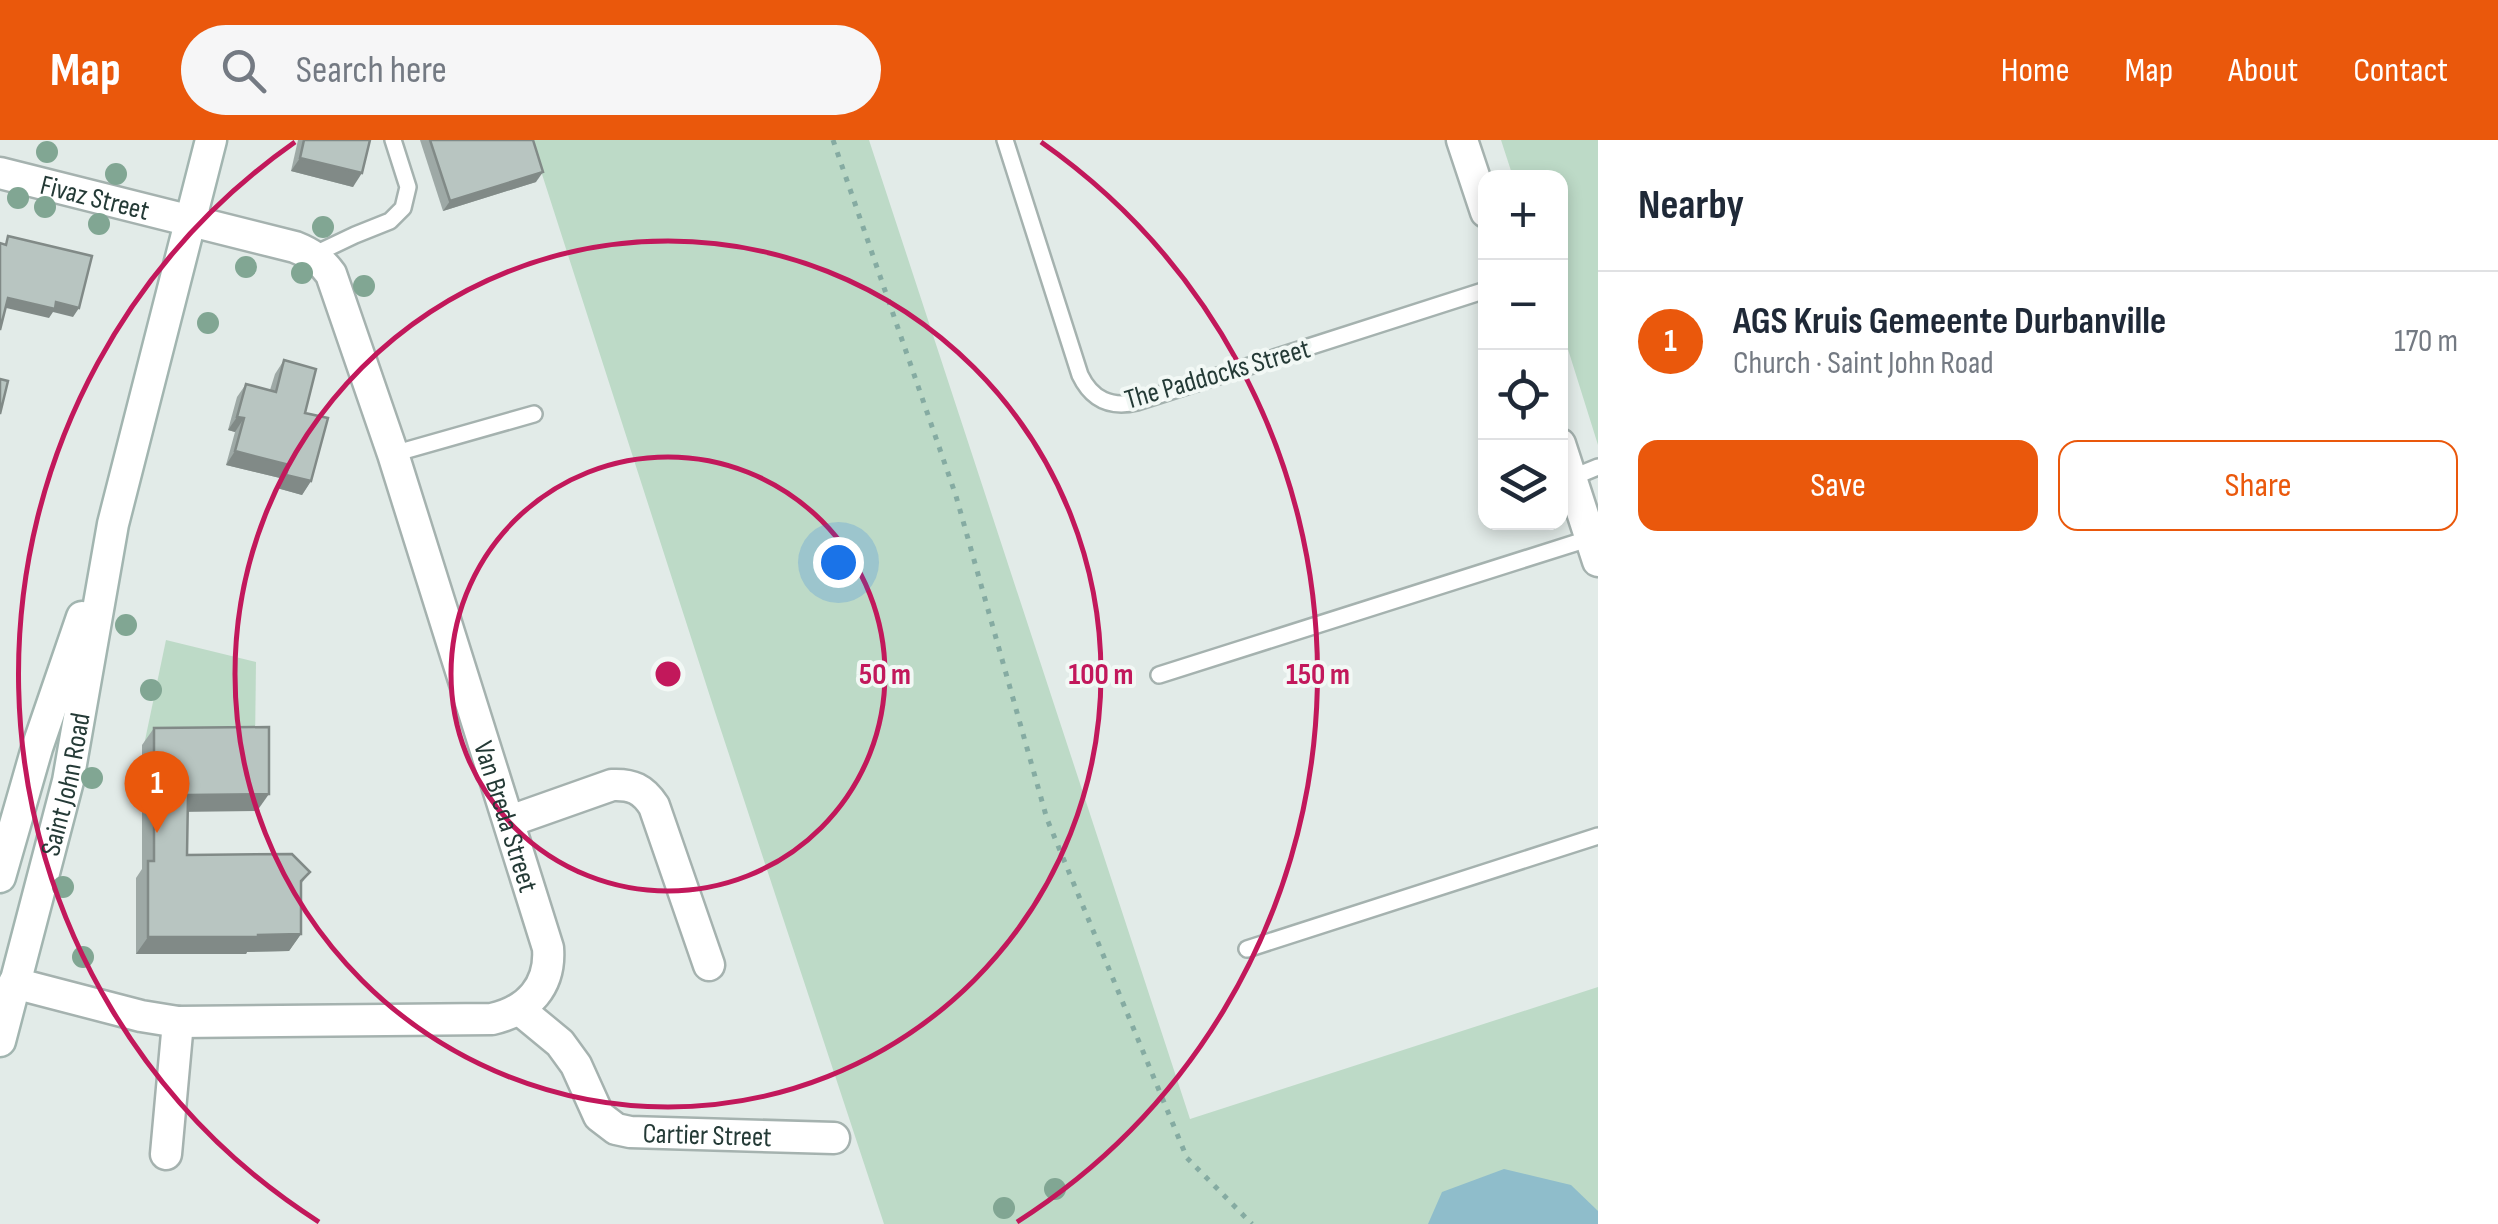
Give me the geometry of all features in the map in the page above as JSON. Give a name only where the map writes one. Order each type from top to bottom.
[{"type":"street","name":"Saint John Road","points":[[0,1041],[68,780],[113,524],[210,140]]},
{"type":"street","points":[[1462,140],[1478,188]]},
{"type":"street","name":"Fivaz Street","points":[[0,173],[190,222]]},
{"type":"street","points":[[190,222],[313,255]]},
{"type":"street","name":"Van Breda Street","points":[[313,255],[336,285],[548,948],[543,984],[520,1010]]},
{"type":"street","points":[[1568,453],[1585,472],[1594,550]]},
{"type":"street","name":"Saint John Road","points":[[0,877],[37,748],[113,524]]},
{"type":"street","points":[[510,822],[612,785],[628,784],[639,789],[654,806],[709,966]]},
{"type":"street","points":[[14,983],[178,1022],[492,1019],[520,1010]]},
{"type":"street","name":"Cartier Street","points":[[520,1010],[560,1043],[576,1065],[599,1116],[616,1128],[630,1132],[834,1138]]},
{"type":"street","points":[[166,1154],[178,1022]]},
{"type":"lane","points":[[313,255],[355,234],[382,226],[403,208],[408,188],[393,140]]},
{"type":"lane","name":"The Paddocks Street","points":[[1005,140],[1080,376],[1092,394],[1112,404],[1137,402],[1478,293]]},
{"type":"lane","points":[[393,454],[534,414]]},
{"type":"lane","points":[[1160,676],[1594,550]]},
{"type":"lane","points":[[1246,948],[1598,836]]},
{"type":"path","points":[[833,140],[956,496],[1048,819],[1187,1158],[1252,1224]]},
{"type":"green space","points":[[531,140],[869,140],[1190,1119],[1598,987],[1598,1224],[884,1224]]},
{"type":"green space","points":[[1501,140],[1598,140],[1598,445],[1568,349],[1568,170],[1511,170]]},
{"type":"green space","points":[[166,640],[256,662],[255,744],[144,745]]},
{"type":"water","points":[[1504,1169],[1571,1185],[1598,1211],[1598,1224],[1428,1224],[1442,1192]]},
{"type":"building","points":[[304,140],[370,140],[362,173],[300,158]]},
{"type":"building","points":[[430,140],[533,140],[543,172],[450,201]]},
{"type":"building","points":[[8,236],[92,256],[79,308],[56,302],[55,309],[8,298],[0,330],[0,243],[6,245]]},
{"type":"building","points":[[284,360],[316,369],[305,413],[328,418],[311,481],[286,475],[289,465],[235,451],[244,418],[237,417],[246,384],[276,392]]},
{"type":"building","points":[[0,379],[8,381],[0,414]]},
{"type":"building","points":[[269,727],[269,794],[188,795],[187,855],[292,854],[310,872],[301,881],[301,934],[148,937],[148,861],[154,861],[154,728]]},
{"type":"place","name":"AGS Kruis Gemeente Durbanville","points":[[157,833]]}]
